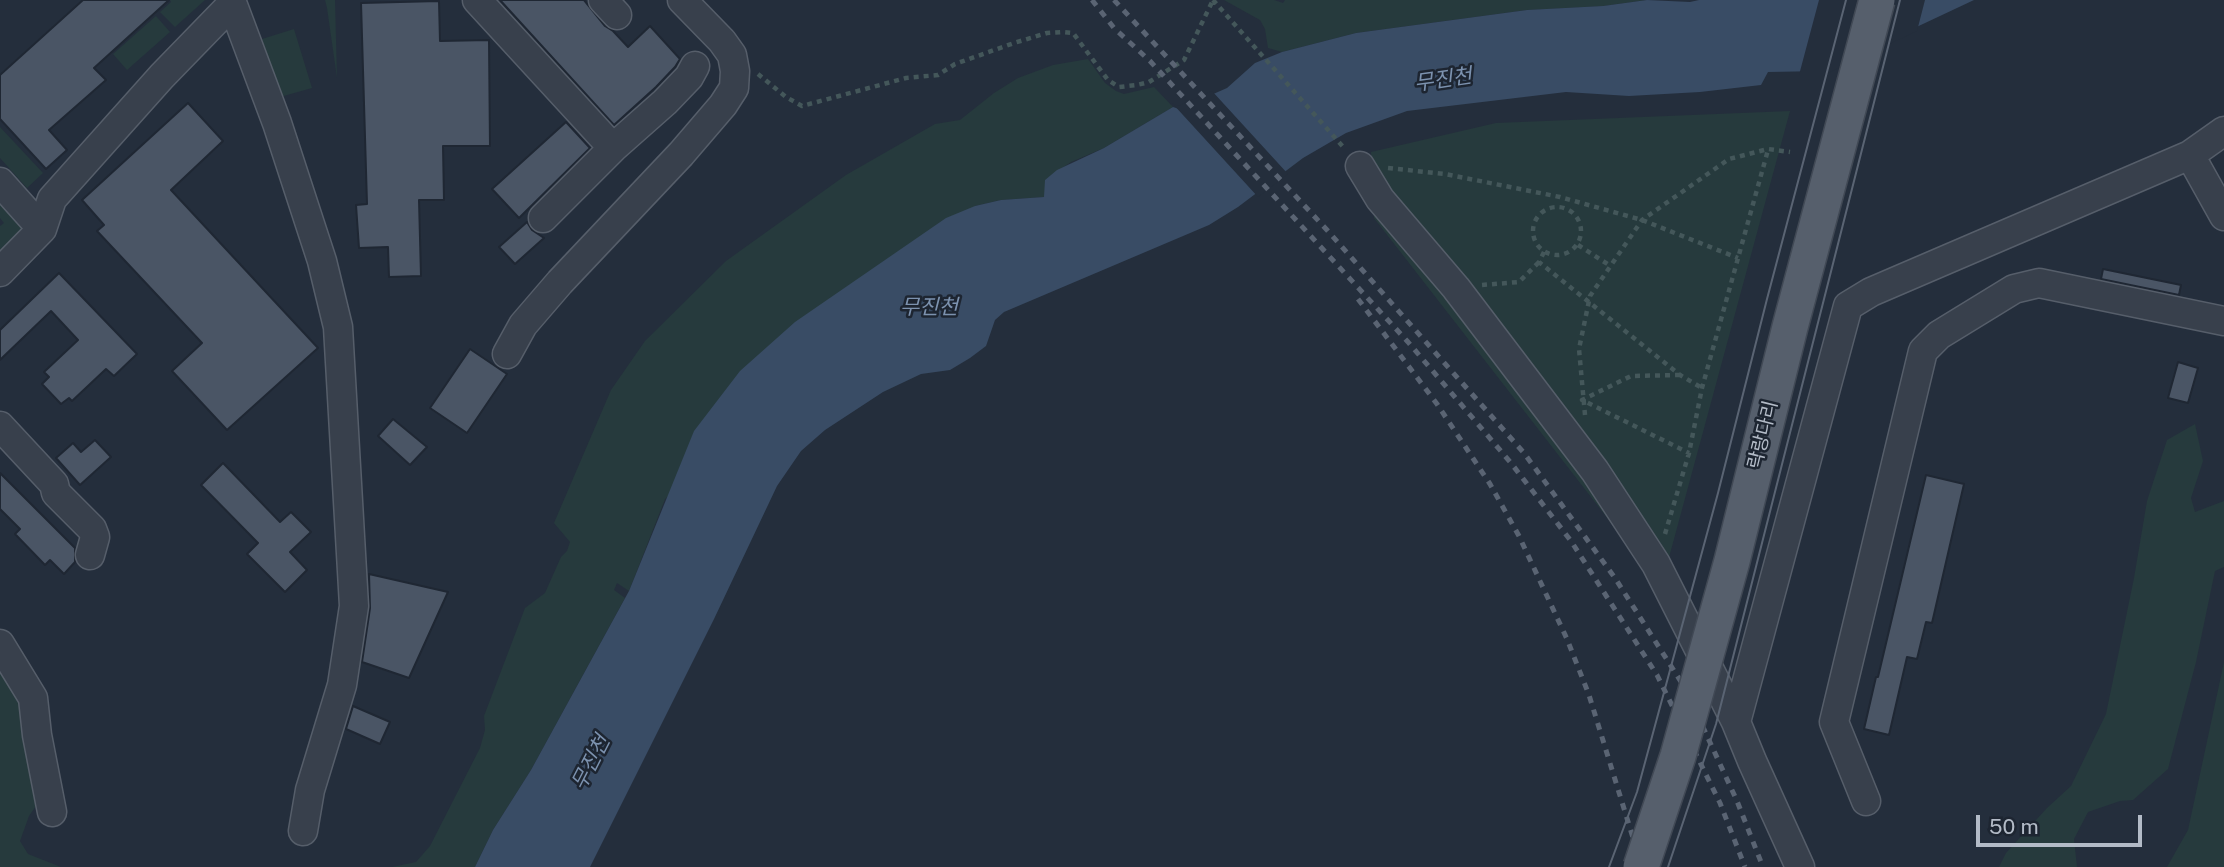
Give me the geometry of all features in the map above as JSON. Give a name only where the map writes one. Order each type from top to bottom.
[{"type":"main road","name":"락랑다리","points":[[1641,867],[1678,756],[1732,561],[1790,327],[1877,0]]},
{"type":"street","points":[[477,0],[613,148]]},
{"type":"street","points":[[507,354],[523,325],[681,154],[734,88],[732,55],[682,0]]},
{"type":"street","points":[[0,272],[42,229],[52,199],[231,2],[285,148],[322,261],[338,327],[354,606],[342,685],[310,790],[303,831]]},
{"type":"street","points":[[543,218],[613,148],[665,102],[689,77],[695,66]]},
{"type":"street","points":[[1736,722],[1847,306],[1871,292],[2190,155],[2224,131]]},
{"type":"street","points":[[2190,155],[2224,216]]},
{"type":"street","points":[[1361,168],[1380,199],[1456,288],[1595,471],[1656,564],[1736,722],[1800,867]]},
{"type":"street","points":[[0,182],[42,229]]},
{"type":"street","points":[[1866,801],[1834,722],[1923,351],[1939,335],[2014,289],[2039,283],[2224,321]]},
{"type":"street","points":[[0,426],[54,484],[55,493],[92,529],[96,537],[90,555]]},
{"type":"street","points":[[0,644],[33,698],[37,735],[52,811]]},
{"type":"path","points":[[735,71],[757,74],[802,106],[906,78],[938,75],[955,64],[1014,43],[1047,33],[1063,32],[1073,33],[1108,80],[1119,87],[1136,85],[1149,82],[1184,60],[1214,1],[1361,168],[1394,167],[1445,174],[1560,197],[1642,220],[1738,258]]},
{"type":"path","points":[[1656,564],[1689,453],[1702,388],[1769,149]]},
{"type":"path","points":[[1587,424],[1582,400],[1579,349],[1589,300],[1609,265],[1642,220],[1729,159],[1769,149],[1790,152]]},
{"type":"path","points":[[1563,208],[1577,217],[1582,233],[1578,245],[1561,256],[1544,252],[1534,239],[1535,222],[1546,210],[1563,208]]},
{"type":"path","points":[[1578,245],[1609,265]]},
{"type":"path","points":[[1456,288],[1519,282],[1539,262],[1544,252]]},
{"type":"path","points":[[1539,262],[1680,375],[1702,388]]},
{"type":"path","points":[[1582,400],[1631,376],[1680,375]]},
{"type":"path","points":[[1582,400],[1689,453]]},
{"type":"green space","points":[[170,0],[205,0],[175,27],[160,12]]},
{"type":"green space","points":[[325,0],[335,0],[337,78],[327,8]]},
{"type":"green space","points":[[1224,0],[1274,0],[1283,3],[1285,0],[1647,0],[1603,6],[1527,10],[1356,33],[1282,52],[1268,48],[1265,29],[1260,20]]},
{"type":"green space","points":[[156,16],[170,32],[127,70],[113,54]]},
{"type":"green space","points":[[294,29],[312,88],[280,97],[262,39]]},
{"type":"green space","points":[[1088,59],[1105,83],[1116,91],[1124,94],[1154,87],[1173,107],[1104,148],[1071,162],[1045,180],[1045,197],[1001,200],[975,206],[665,499],[629,591],[617,583],[614,590],[625,598],[531,770],[493,830],[475,867],[392,867],[416,862],[430,846],[480,748],[485,730],[484,716],[525,608],[545,593],[570,542],[554,523],[611,390],[645,341],[726,261],[846,175],[935,124],[960,120],[1018,78],[1053,65]]},
{"type":"green space","points":[[1790,111],[1661,587],[1374,218],[1371,152],[1496,123]]},
{"type":"green space","points":[[0,127],[43,173],[27,188],[0,158]]},
{"type":"green space","points":[[0,201],[20,219],[23,229],[0,255],[0,226],[4,223],[0,218]]},
{"type":"green space","points":[[2195,424],[2203,461],[2191,498],[2195,512],[2224,501],[2224,567],[2215,571],[2196,662],[2168,769],[2133,800],[2120,801],[2088,812],[2074,839],[2077,867],[1999,867],[2006,853],[2071,786],[2106,714],[2147,501],[2167,440]]},
{"type":"green space","points":[[0,658],[17,687],[38,803],[29,816],[20,841],[28,854],[61,867],[0,867]]},
{"type":"green space","points":[[2224,662],[2224,867],[2167,867],[2188,830]]},
{"type":"water","name":"무진천","points":[[1647,0],[1974,0],[1823,71],[1768,72],[1761,85],[1629,96],[1566,92],[1407,111],[1346,133],[1303,158],[1238,207],[1209,225],[1004,312],[995,320],[986,346],[970,358],[950,370],[921,374],[883,392],[825,430],[801,451],[777,486],[590,867],[475,867],[493,830],[531,770],[629,591],[694,431],[740,371],[795,322],[946,218],[975,206],[1001,200],[1044,197],[1045,180],[1057,170],[1104,148],[1173,107],[1179,109],[1227,88],[1255,63],[1282,52],[1356,33],[1527,10],[1603,6]]},
{"type":"pier","points":[[1819,0],[1925,0],[1917,31],[1824,75],[1799,75]]},
{"type":"pier","points":[[1212,91],[1288,174],[1258,197],[1172,103],[1178,106]]},
{"type":"building","points":[[83,0],[169,0],[94,68],[106,80],[49,130],[67,150],[46,169],[0,119],[0,75]]},
{"type":"building","points":[[500,0],[584,0],[605,26],[628,47],[650,26],[680,59],[656,87],[614,125]]},
{"type":"building","points":[[439,1],[440,41],[489,40],[490,146],[443,146],[444,200],[419,200],[421,276],[389,277],[388,247],[359,248],[356,205],[367,204],[361,3]]},
{"type":"building","points":[[188,103],[223,141],[171,190],[318,348],[227,430],[172,371],[202,343],[97,231],[104,225],[82,200]]},
{"type":"building","points":[[566,122],[590,148],[519,218],[492,189]]},
{"type":"building","points":[[527,222],[532,230],[544,238],[515,264],[499,247]]},
{"type":"building","points":[[2103,269],[2181,285],[2179,295],[2101,279]]},
{"type":"building","points":[[59,273],[137,354],[114,376],[106,369],[72,401],[69,398],[61,404],[42,384],[49,377],[44,372],[78,340],[51,311],[0,360],[0,330]]},
{"type":"building","points":[[470,349],[507,374],[467,433],[430,408]]},
{"type":"building","points":[[2178,362],[2198,368],[2188,403],[2168,398]]},
{"type":"building","points":[[393,419],[427,447],[410,465],[378,436]]},
{"type":"building","points":[[95,440],[111,457],[80,485],[56,458],[73,443],[81,452]]},
{"type":"building","points":[[223,463],[280,522],[291,512],[311,532],[290,552],[307,570],[285,592],[247,554],[258,543],[201,485]]},
{"type":"building","points":[[0,473],[75,548],[75,562],[64,574],[50,560],[45,565],[15,534],[20,529],[0,509]]},
{"type":"building","points":[[1926,475],[1964,484],[1932,623],[1926,622],[1917,659],[1907,657],[1889,735],[1864,729]]},
{"type":"building","points":[[369,574],[448,592],[409,678],[362,662],[370,608]]},
{"type":"building","points":[[353,706],[390,722],[380,744],[346,729]]},
{"type":"tram line","points":[[1609,867],[1637,792],[1846,0]]},
{"type":"tram line","points":[[1668,867],[1716,724],[1900,0]]},
{"type":"railway","points":[[1092,0],[1114,28],[1150,61],[1408,342],[1511,463],[1571,541],[1657,675],[1720,803],[1745,867]]},
{"type":"railway","points":[[1114,0],[1327,230],[1524,453],[1615,578],[1685,688],[1737,801],[1763,867]]},
{"type":"railway","points":[[1358,299],[1437,404],[1490,484],[1519,536],[1567,639],[1589,695],[1642,867]]}]
